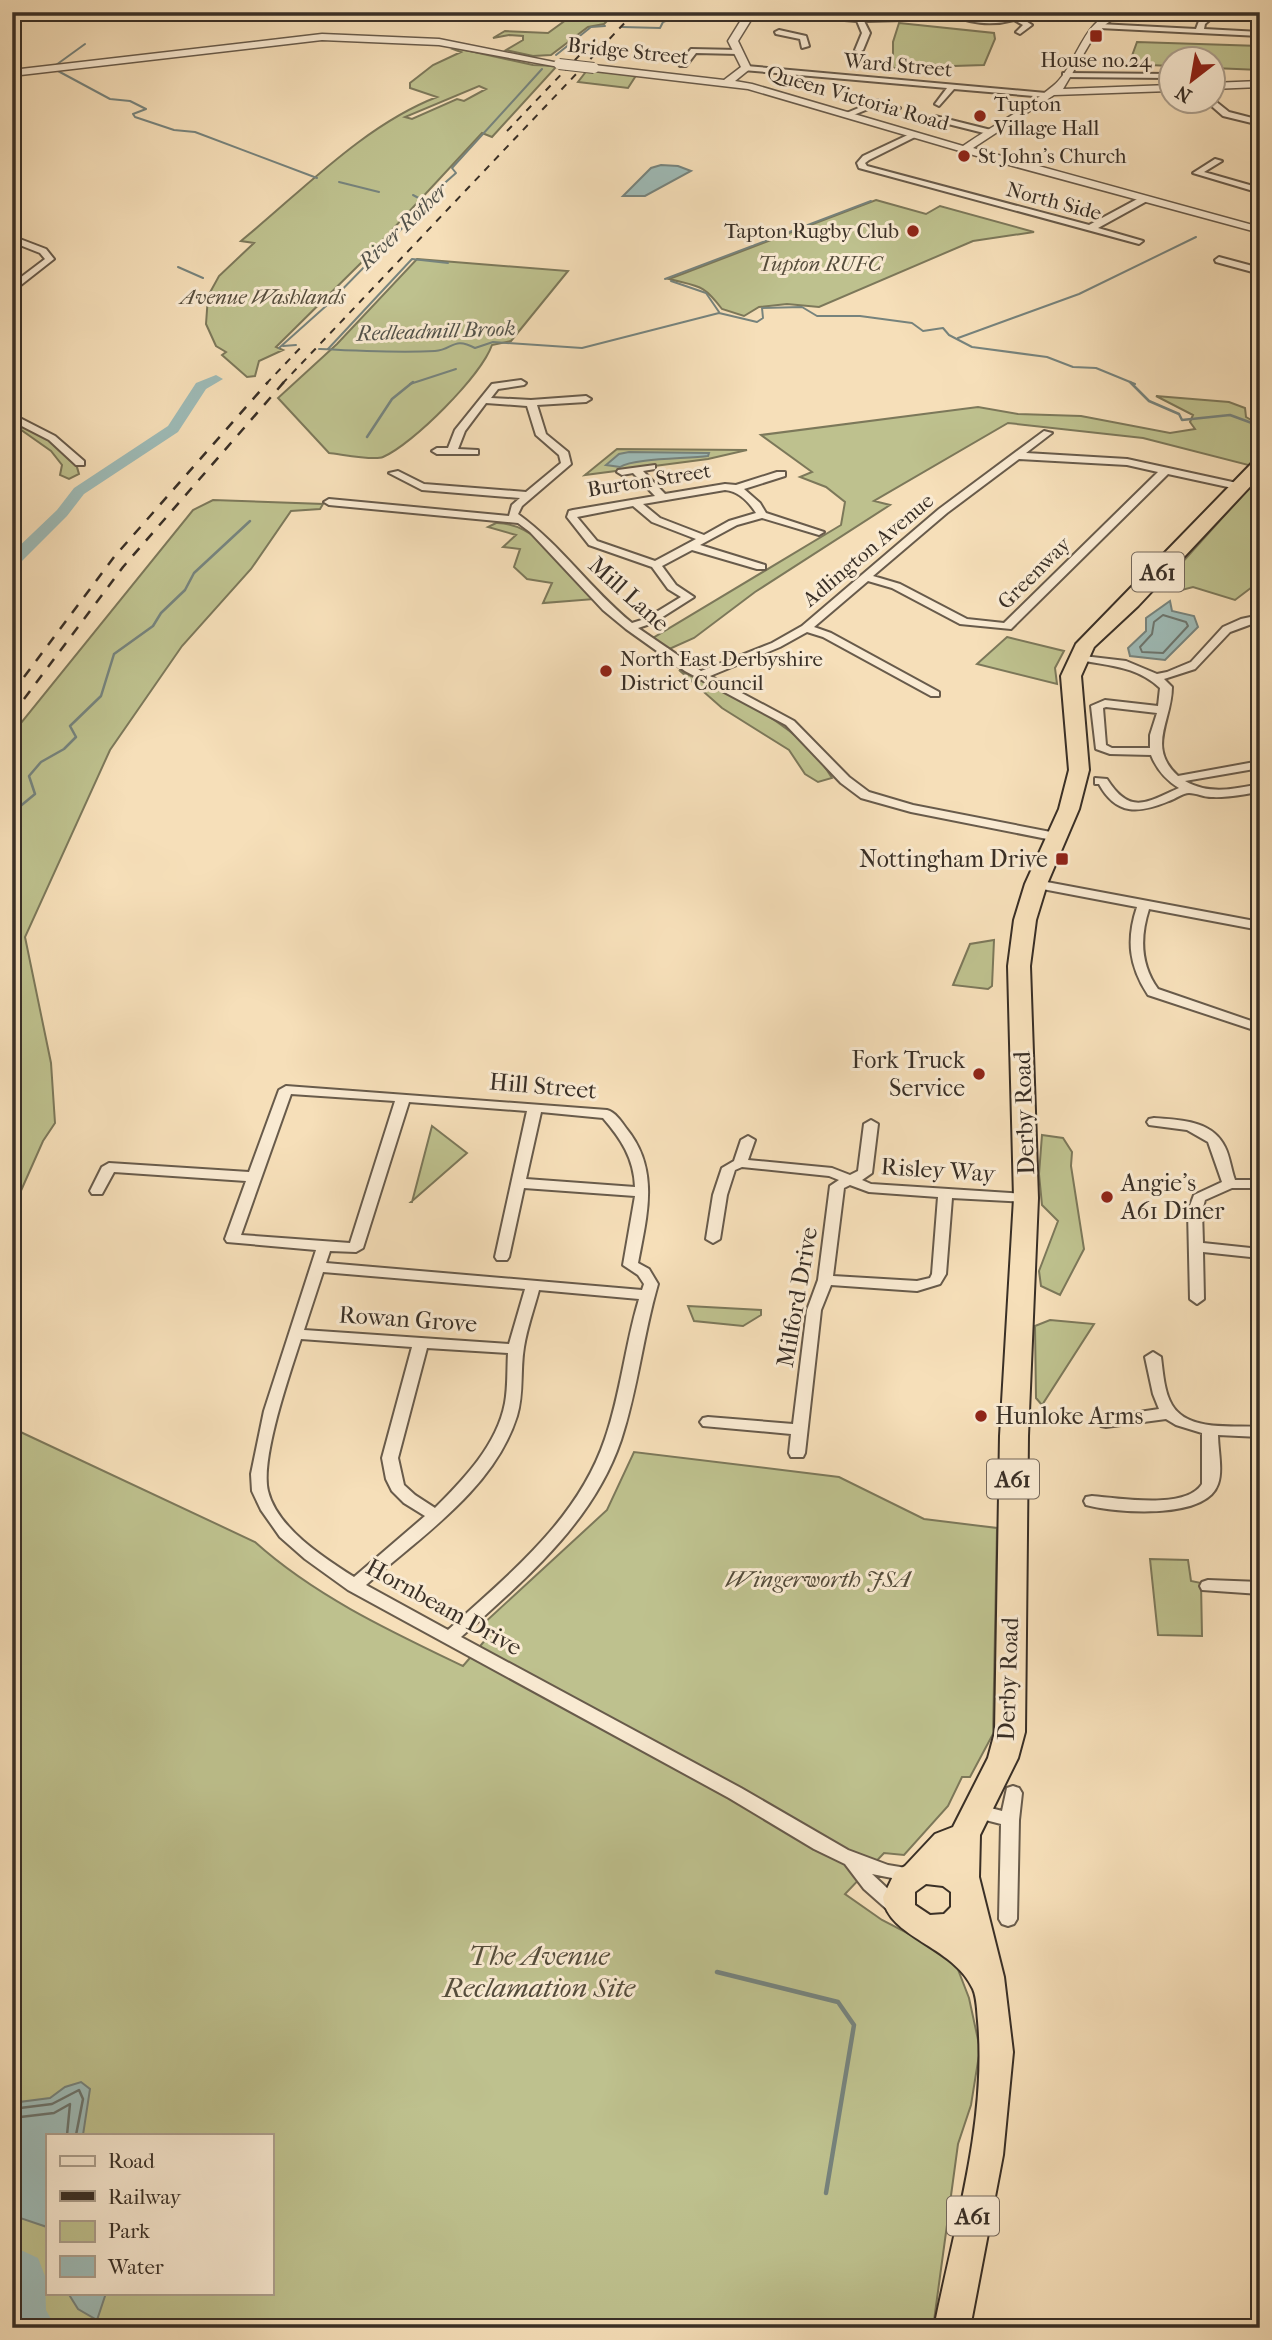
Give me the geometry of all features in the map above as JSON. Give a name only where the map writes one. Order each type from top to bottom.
[{"type":"highway","name":"Derby Road","points":[[952,2328],[992,2105],[996,2052],[988,1983],[960,1869],[970,1823],[1003,1758],[1010,1732],[1014,1447],[1026,1198],[1019,966],[1025,920],[1036,884],[1072,801],[1079,770],[1071,676],[1079,657],[1086,644],[1131,602],[1237,486],[1260,465]]},
{"type":"highway","name":"Derby Road","points":[[915,1875],[946,1842],[970,1823]]},
{"type":"highway","points":[[914,1920],[936,1929],[957,1923],[967,1914],[968,1895],[948,1874],[936,1872],[915,1875],[901,1885],[898,1894],[914,1920],[959,1947],[988,1983]]},
{"type":"street","points":[[729,82],[746,68],[733,41],[751,12]]},
{"type":"street","points":[[805,46],[803,38],[778,33],[785,26],[780,21],[787,12],[860,20],[902,19],[943,12]]},
{"type":"street","points":[[951,12],[979,21],[1017,19],[1029,12]]},
{"type":"street","points":[[1041,12],[1065,17]]},
{"type":"street","points":[[965,149],[1049,94],[1066,75],[1099,26],[1119,12]]},
{"type":"street","points":[[1199,33],[1202,23],[1215,12]]},
{"type":"street","points":[[1017,19],[1028,25],[1020,32]]},
{"type":"street","points":[[859,50],[866,33],[860,20]]},
{"type":"street","points":[[1099,26],[1260,34]]},
{"type":"street","name":"Bridge Street","points":[[12,73],[322,37],[439,42],[559,64],[729,82]]},
{"type":"street","points":[[683,64],[694,51],[738,52]]},
{"type":"street","name":"Ward Street","points":[[746,68],[951,88],[1049,94]]},
{"type":"street","points":[[1066,75],[1154,76]]},
{"type":"street","name":"Queen Victoria Road","points":[[729,82],[1260,230]]},
{"type":"street","points":[[1226,85],[1260,84]]},
{"type":"street","points":[[939,104],[951,88]]},
{"type":"street","points":[[1049,94],[1156,89]]},
{"type":"street","points":[[848,114],[878,102],[896,108]]},
{"type":"street","points":[[1226,114],[1260,123]]},
{"type":"street","points":[[937,117],[988,132]]},
{"type":"street","name":"North Side","points":[[915,135],[866,158],[861,163],[863,168],[1139,241]]},
{"type":"street","points":[[1218,161],[1197,173],[1260,191]]},
{"type":"street","points":[[1089,229],[1144,199]]},
{"type":"street","points":[[12,239],[43,251],[50,259],[15,285]]},
{"type":"street","points":[[1219,260],[1260,271]]},
{"type":"street","points":[[452,450],[460,430],[495,386],[504,381],[521,383]]},
{"type":"street","points":[[484,400],[531,403],[587,400]]},
{"type":"street","points":[[518,520],[513,510],[527,495],[562,470],[567,458],[541,435],[531,403]]},
{"type":"street","points":[[12,417],[52,438],[79,463]]},
{"type":"street","name":"Adlington Avenue","points":[[702,676],[776,645],[806,628],[943,511],[1020,456],[1047,433]]},
{"type":"street","points":[[438,451],[474,452]]},
{"type":"street","points":[[1020,456],[1127,462],[1237,486]]},
{"type":"street","points":[[622,472],[651,467]]},
{"type":"street","points":[[636,470],[663,498]]},
{"type":"street","name":"Greenway","points":[[866,577],[896,586],[964,622],[1007,627],[1166,470]]},
{"type":"street","points":[[394,473],[405,485],[527,495]]},
{"type":"street","name":"Burton Street","points":[[656,565],[598,547],[572,517],[579,511],[725,487],[737,488],[781,474]]},
{"type":"street","points":[[737,488],[756,505],[762,515]]},
{"type":"street","points":[[329,502],[518,520]]},
{"type":"street","points":[[636,503],[656,520],[706,540]]},
{"type":"street","points":[[630,627],[649,621],[689,597],[672,587],[656,565],[694,547],[733,523],[762,515],[819,532]]},
{"type":"street","name":"Mill Lane","points":[[518,520],[534,530],[607,608],[630,627],[702,676],[790,723],[845,780],[865,795],[1057,837]]},
{"type":"street","points":[[694,547],[761,567]]},
{"type":"street","points":[[1158,677],[1193,666],[1216,636],[1239,621],[1260,618]]},
{"type":"street","points":[[806,628],[827,635],[935,694]]},
{"type":"street","points":[[1079,657],[1140,668],[1158,677],[1166,687],[1156,752],[1164,769],[1186,789],[1211,795],[1260,788]]},
{"type":"street","points":[[1156,752],[1110,751],[1100,747],[1097,706],[1105,703],[1164,710]]},
{"type":"street","points":[[1174,780],[1260,764]]},
{"type":"street","points":[[1099,781],[1103,782],[1114,801],[1127,807],[1139,807],[1186,789]]},
{"type":"street","points":[[1036,884],[1260,926]]},
{"type":"street","points":[[1144,904],[1135,929],[1135,952],[1142,979],[1153,992],[1260,1028]]},
{"type":"street","name":"Hill Street","points":[[255,1177],[286,1090],[607,1114],[629,1136],[643,1168],[643,1192],[630,1265],[644,1272],[651,1284],[647,1295]]},
{"type":"street","points":[[97,1191],[109,1167],[255,1177],[232,1239],[356,1248],[403,1098]]},
{"type":"street","points":[[502,1257],[535,1107]]},
{"type":"street","points":[[1154,1122],[1188,1125],[1211,1138],[1217,1146],[1223,1171],[1230,1184]]},
{"type":"street","points":[[849,1179],[865,1173],[871,1124]]},
{"type":"street","points":[[713,1239],[720,1195],[729,1168],[740,1163],[748,1140]]},
{"type":"street","name":"Risley Way","points":[[740,1163],[832,1172],[869,1188],[1026,1198]]},
{"type":"street","name":"Milford Drive","points":[[797,1453],[814,1310],[825,1280],[837,1186],[849,1179]]},
{"type":"street","points":[[518,1183],[643,1192]]},
{"type":"street","points":[[1197,1299],[1195,1211],[1199,1198],[1230,1184],[1260,1184]]},
{"type":"street","points":[[825,1280],[917,1286],[935,1281],[939,1274],[945,1193]]},
{"type":"street","name":"Hornbeam Drive","points":[[324,1246],[259,1451],[258,1489],[285,1534],[321,1565],[355,1586],[778,1817],[853,1862],[892,1874],[915,1875]]},
{"type":"street","points":[[1196,1247],[1260,1254]]},
{"type":"street","points":[[317,1267],[647,1295],[616,1430],[604,1462],[582,1503],[541,1553],[450,1638]]},
{"type":"street","points":[[355,1586],[460,1495],[486,1463],[508,1421],[516,1383],[516,1349],[533,1286]]},
{"type":"street","name":"Rowan Grove","points":[[296,1334],[516,1349]]},
{"type":"street","points":[[421,1343],[390,1458],[391,1477],[398,1490],[436,1515]]},
{"type":"street","points":[[1153,1357],[1164,1405],[1170,1413],[1193,1426],[1260,1432]]},
{"type":"street","points":[[1106,1422],[1170,1413]]},
{"type":"street","points":[[708,1422],[800,1430]]},
{"type":"street","points":[[1092,1501],[1165,1505],[1183,1504],[1202,1496],[1210,1484],[1210,1429]]},
{"type":"street","points":[[1208,1586],[1260,1588]]},
{"type":"street","points":[[1008,1919],[1013,1793]]},
{"type":"street","points":[[970,1823],[1010,1820]]},
{"type":"street","name":"Hornbeam Drive","points":[[853,1862],[870,1884],[914,1920]]},
{"type":"green space","points":[[577,12],[616,12],[604,24],[588,27],[551,55],[533,56],[506,50],[523,40],[523,36],[493,38],[505,31],[548,33]]},
{"type":"green space","points":[[899,23],[994,33],[995,39],[984,65],[893,68],[893,42]]},
{"type":"green space","points":[[1137,42],[1260,46],[1260,70],[1226,69],[1226,46],[1156,46],[1156,65],[1129,64]]},
{"type":"green space","name":"Avenue Washlands","points":[[453,49],[533,65],[557,66],[492,137],[482,133],[366,258],[276,347],[283,350],[259,361],[255,376],[247,377],[222,355],[226,352],[216,346],[206,324],[208,296],[219,276],[254,243],[241,241],[334,161],[384,124],[437,97],[410,88],[410,83],[433,65],[461,52]],"holes":[[[479,86],[486,89],[464,101],[457,99],[412,119],[405,117]]]},
{"type":"green space","points":[[588,69],[637,74],[628,88],[578,82]]},
{"type":"green space","name":"Tupton RUFC","points":[[876,200],[926,214],[940,206],[1034,232],[973,241],[819,307],[787,304],[759,307],[744,316],[722,309],[700,288],[669,279]]},
{"type":"green space","points":[[417,259],[568,271],[511,341],[492,345],[475,374],[461,391],[428,424],[396,450],[379,458],[329,453],[278,398],[337,344]]},
{"type":"green space","points":[[1156,396],[1229,402],[1245,408],[1246,417],[1260,425],[1260,458],[1252,466],[1143,438],[1008,423],[874,501],[890,505],[755,592],[694,638],[667,650],[653,638],[841,525],[845,502],[826,487],[800,477],[812,472],[761,435],[978,407],[1018,414],[1081,416],[1170,433],[1195,429],[1190,422],[1193,415]]},
{"type":"green space","points":[[24,424],[65,450],[79,474],[69,479],[60,475],[62,465],[51,451],[17,427]]},
{"type":"green space","points":[[617,449],[747,450],[708,459],[585,475]]},
{"type":"green space","points":[[1260,476],[1260,581],[1235,600],[1193,587],[1178,591],[1161,586]]},
{"type":"green space","points":[[213,500],[323,504],[320,509],[291,511],[251,569],[182,646],[110,750],[25,937],[51,1063],[55,1123],[43,1141],[12,1211],[12,734],[193,510]]},
{"type":"green space","points":[[496,523],[511,525],[538,539],[563,562],[595,599],[543,603],[552,583],[527,579],[514,567],[520,549],[503,547],[516,535],[488,527]]},
{"type":"green space","points":[[1007,637],[1064,651],[1055,668],[1057,684],[977,664]]},
{"type":"green space","points":[[679,670],[764,713],[784,727],[818,758],[832,778],[818,782],[805,774],[789,750],[722,708]]},
{"type":"green space","points":[[994,940],[992,986],[988,989],[953,985],[970,944]]},
{"type":"green space","points":[[432,1126],[467,1153],[412,1201]]},
{"type":"green space","points":[[1042,1135],[1063,1138],[1072,1152],[1071,1166],[1084,1249],[1060,1295],[1041,1286],[1039,1271],[1058,1221],[1042,1205],[1039,1174]]},
{"type":"green space","points":[[688,1306],[761,1310],[761,1315],[743,1326],[694,1321]]},
{"type":"green space","points":[[1050,1320],[1094,1324],[1042,1405],[1036,1398],[1035,1326]]},
{"type":"green space","name":"The Avenue Reclamation Site","points":[[12,1428],[255,1542],[328,1596],[381,1626],[463,1666],[487,1638],[482,1625],[607,1510],[634,1452],[839,1477],[924,1519],[997,1528],[993,1734],[970,1777],[962,1777],[948,1806],[904,1855],[884,1853],[845,1894],[882,1920],[940,1950],[957,1967],[969,1998],[980,2049],[971,2105],[958,2144],[933,2328],[12,2328]]},
{"type":"green space","points":[[1150,1559],[1188,1560],[1191,1581],[1201,1583],[1202,1636],[1158,1635]]},
{"type":"water","points":[[661,165],[678,166],[691,171],[645,196],[623,196],[651,168]]},
{"type":"water","points":[[709,453],[708,456],[648,460],[620,467],[606,465],[619,454]]},
{"type":"water","points":[[1170,601],[1172,611],[1194,616],[1198,627],[1165,660],[1130,656],[1128,648],[1146,631],[1146,618]]},
{"type":"water","points":[[81,2082],[90,2089],[83,2134],[46,2134],[46,2227],[20,2218],[12,2207],[12,2103],[50,2098],[65,2087]]},
{"type":"water","points":[[69,2294],[106,2294],[97,2320],[78,2309]]},
{"type":"waterway","name":"River Rother","points":[[622,27],[660,28],[663,22],[689,12]]},
{"type":"waterway","name":"River Rother","points":[[556,55],[591,27],[605,26]]},
{"type":"waterway","points":[[56,65],[85,44]]},
{"type":"waterway","name":"River Rother","points":[[279,348],[326,306],[421,209],[421,204],[456,173],[452,168],[542,69]]},
{"type":"waterway","points":[[58,71],[110,99],[130,101],[146,109],[133,114],[135,117],[174,130],[195,132],[317,178]]},
{"type":"waterway","points":[[339,182],[379,192]]},
{"type":"waterway","points":[[413,195],[424,201]]},
{"type":"waterway","points":[[665,279],[871,201]]},
{"type":"waterway","points":[[958,338],[1079,294],[1196,237]]},
{"type":"waterway","points":[[328,349],[412,259],[448,263]]},
{"type":"waterway","points":[[178,267],[203,278]]},
{"type":"waterway","points":[[671,281],[706,293],[719,312]]},
{"type":"waterway","name":"Redleadmill Brook","points":[[319,349],[435,351],[457,343],[475,348],[493,342],[582,348],[719,313],[757,322],[763,318],[762,308],[802,307],[817,316],[860,316],[912,323],[923,331],[943,328],[949,335],[972,347],[1047,357],[1073,367],[1096,368],[1135,384]]},
{"type":"waterway","name":"Redleadmill Brook","points":[[283,346],[296,345]]},
{"type":"waterway","points":[[411,384],[456,369]]},
{"type":"waterway","name":"River Rother","points":[[12,562],[62,513],[79,491],[173,429],[201,386],[216,379]]},
{"type":"waterway","name":"Redleadmill Brook","points":[[1130,382],[1149,401],[1179,414],[1182,420],[1230,415],[1260,426]]},
{"type":"waterway","points":[[367,437],[392,399],[411,384]]},
{"type":"waterway","points":[[12,813],[35,794],[29,776],[41,762],[64,749],[76,737],[70,726],[101,696],[114,654],[153,626],[161,613],[185,590],[194,573],[250,521]]},
{"type":"waterway","points":[[12,819],[15,829],[12,833]]},
{"type":"waterway","points":[[717,1972],[838,2002],[854,2025],[826,2193]]},
{"type":"waterway","name":"River Rother","points":[[12,2259],[27,2267],[30,2276],[29,2303],[41,2328]]},
{"type":"railway","points":[[282,384],[635,12]]},
{"type":"railway","points":[[507,131],[596,38]]},
{"type":"railway","points":[[266,384],[304,344]]},
{"type":"railway","points":[[12,693],[114,557],[268,382]]},
{"type":"railway","points":[[12,715],[123,567],[284,382]]},
{"type":"place","name":"House no.24","points":[[1096,36]]},
{"type":"place","name":"Tupton Village Hall","points":[[980,116]]},
{"type":"place","name":"St John's Church","points":[[964,156]]},
{"type":"place","name":"Tapton Rugby Club","points":[[913,231]]},
{"type":"place","name":"North East Derbyshire District Council","points":[[606,671]]},
{"type":"place","name":"Nottingham Drive","points":[[1062,859]]},
{"type":"place","name":"Fork Truck Service","points":[[979,1074]]},
{"type":"place","name":"Angie's A61 Diner","points":[[1107,1197]]},
{"type":"place","name":"Hunloke Arms","points":[[981,1416]]},
{"type":"park label","name":"Wingerworth JSA","points":[[818,1579]]}]
